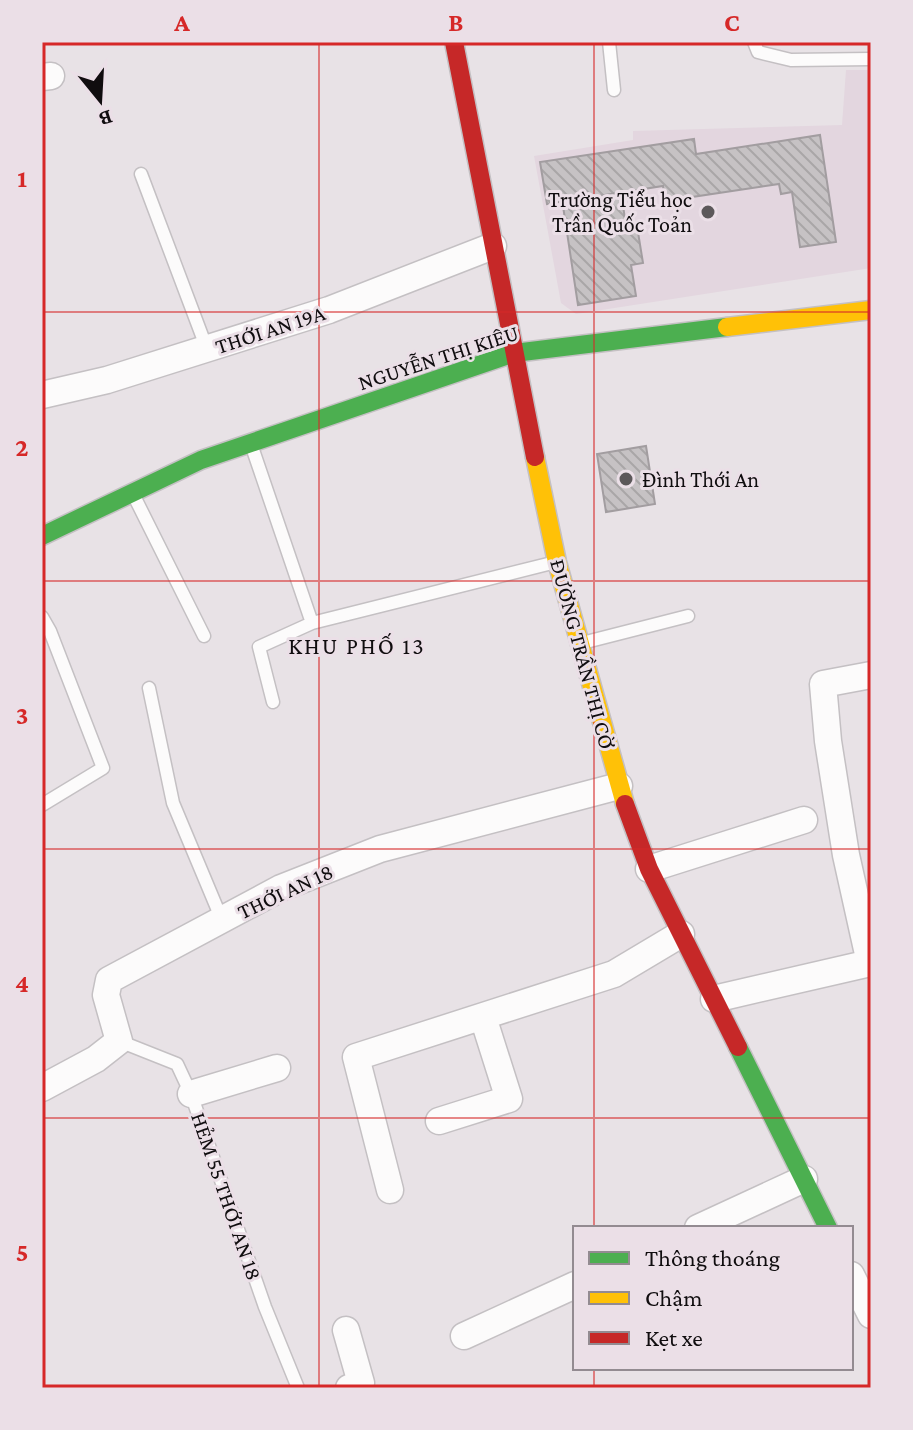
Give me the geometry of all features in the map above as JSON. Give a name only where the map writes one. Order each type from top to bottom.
[{"type":"street","name":"ĐƯỜNG TRẦN THỊ CỜ","points":[[454,42],[557,562],[619,786],[649,869],[827,1226]]},
{"type":"street","name":"THỚI AN 19A","points":[[42,395],[107,380],[329,310],[493,246]]},
{"type":"street","name":"NGUYỄN THỊ KIÊU","points":[[42,536],[201,460],[514,353],[871,310]]},
{"type":"street","points":[[714,999],[870,963],[844,840],[828,741],[823,684],[871,675]]},
{"type":"street","name":"THỚI AN 18","points":[[119,1041],[106,995],[109,980],[281,888],[380,849],[619,786]]},
{"type":"street","points":[[649,869],[804,820]]},
{"type":"street","points":[[390,1190],[356,1057],[614,974],[681,934]]},
{"type":"street","points":[[439,1121],[509,1099],[483,1017]]},
{"type":"street","points":[[42,1088],[96,1059],[119,1041]]},
{"type":"street","points":[[191,1094],[277,1068]]},
{"type":"street","points":[[702,1226],[804,1179]]},
{"type":"street","points":[[853,1279],[871,1315]]},
{"type":"street","points":[[464,1336],[573,1286]]},
{"type":"street","points":[[346,1330],[361,1383],[349,1388]]},
{"type":"lane","points":[[609,42],[614,90]]},
{"type":"lane","points":[[754,42],[758,52],[791,60],[871,59]]},
{"type":"lane","points":[[141,174],[207,349]]},
{"type":"lane","points":[[251,444],[312,623]]},
{"type":"lane","points":[[132,493],[204,636]]},
{"type":"lane","points":[[273,702],[259,647],[312,623],[557,562]]},
{"type":"lane","points":[[579,644],[688,616]]},
{"type":"lane","points":[[42,617],[103,768],[42,805]]},
{"type":"lane","points":[[149,688],[173,803],[222,920]]},
{"type":"lane","name":"HẺM 55 THỚI AN 18","points":[[119,1041],[177,1064],[191,1094],[265,1307],[298,1388]]},
{"type":"shaded area","name":"Trường Tiểu học Trần Quốc Toản","points":[[846,70],[871,70],[871,268],[576,314],[561,303],[534,156],[633,140],[633,131],[842,125]]},
{"type":"building","points":[[820,135],[836,242],[800,247],[792,192],[781,194],[779,184],[665,201],[663,186],[547,204],[540,162],[694,139],[696,154]]},
{"type":"building","points":[[622,197],[626,228],[637,226],[643,263],[631,265],[636,296],[578,305],[563,206]]},
{"type":"building","name":"Đình Thới An","points":[[646,446],[655,504],[606,512],[597,454]]},
{"type":"traffic: fast","points":[[42,536],[201,460],[514,353],[727,327]]},
{"type":"traffic: fast","points":[[738,1047],[827,1226]]},
{"type":"traffic: slow","points":[[727,327],[871,310]]},
{"type":"traffic: slow","points":[[535,457],[557,562],[625,804]]},
{"type":"traffic: jam","points":[[454,42],[535,457]]},
{"type":"traffic: jam","points":[[625,804],[649,869],[738,1047]]},
{"type":"place","name":"Trường Tiểu học Trần Quốc Toản","points":[[708,212]]},
{"type":"place","name":"Đình Thới An","points":[[626,479]]},
{"type":"district","name":"KHU PHỐ 13","points":[[357,646]]}]
